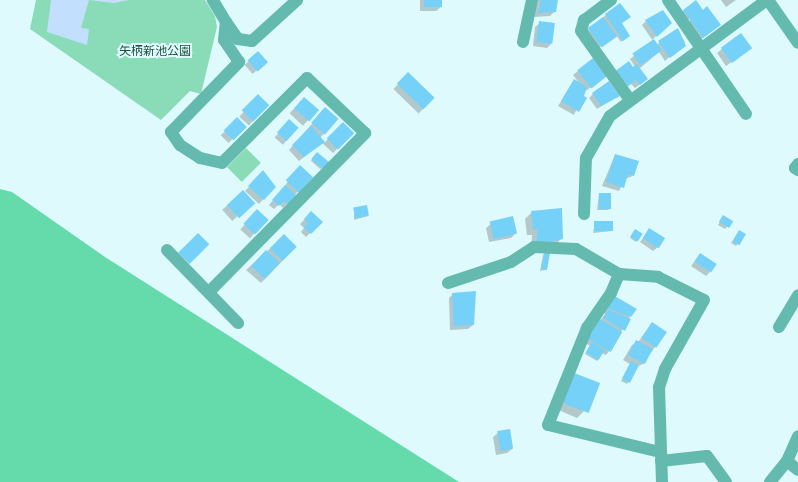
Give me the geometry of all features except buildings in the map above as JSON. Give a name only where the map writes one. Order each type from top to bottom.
[{"type":"street","points":[[213,0],[238,39],[252,41],[297,0]]},
{"type":"street","points":[[523,42],[532,0]]},
{"type":"street","points":[[612,0],[584,20],[581,31],[630,100]]},
{"type":"street","points":[[668,0],[746,114]]},
{"type":"street","points":[[584,214],[586,158],[594,138],[610,116],[630,100],[768,0],[798,43]]},
{"type":"street","points":[[209,292],[365,133],[307,78],[222,163],[200,158],[180,145],[171,132],[239,62],[224,40],[226,22]]},
{"type":"street","points":[[798,164],[795,168],[798,170]]},
{"type":"street","points":[[448,283],[511,262],[534,247],[576,249],[619,274],[658,277],[704,300],[665,369],[659,388],[662,482]]},
{"type":"street","points":[[167,250],[238,323]]},
{"type":"street","points":[[619,274],[611,292],[587,328],[548,425],[661,457],[708,456],[726,482]]},
{"type":"street","points":[[779,327],[798,295]]},
{"type":"street","points":[[770,482],[787,461],[798,436]]},
{"type":"street","points":[[787,461],[798,470]]},
{"type":"green space","name":"矢柄新池公園","points":[[36,0],[205,0],[215,16],[217,27],[201,94],[190,91],[161,120],[30,29]]},
{"type":"green space","points":[[246,148],[261,163],[242,182],[227,167]]},
{"type":"green space","points":[[0,189],[12,192],[105,257],[459,482],[0,482]]},
{"type":"water","points":[[51,0],[89,0],[81,28],[89,29],[87,45],[47,32]]},
{"type":"water","points":[[89,0],[129,0],[114,3]]}]
